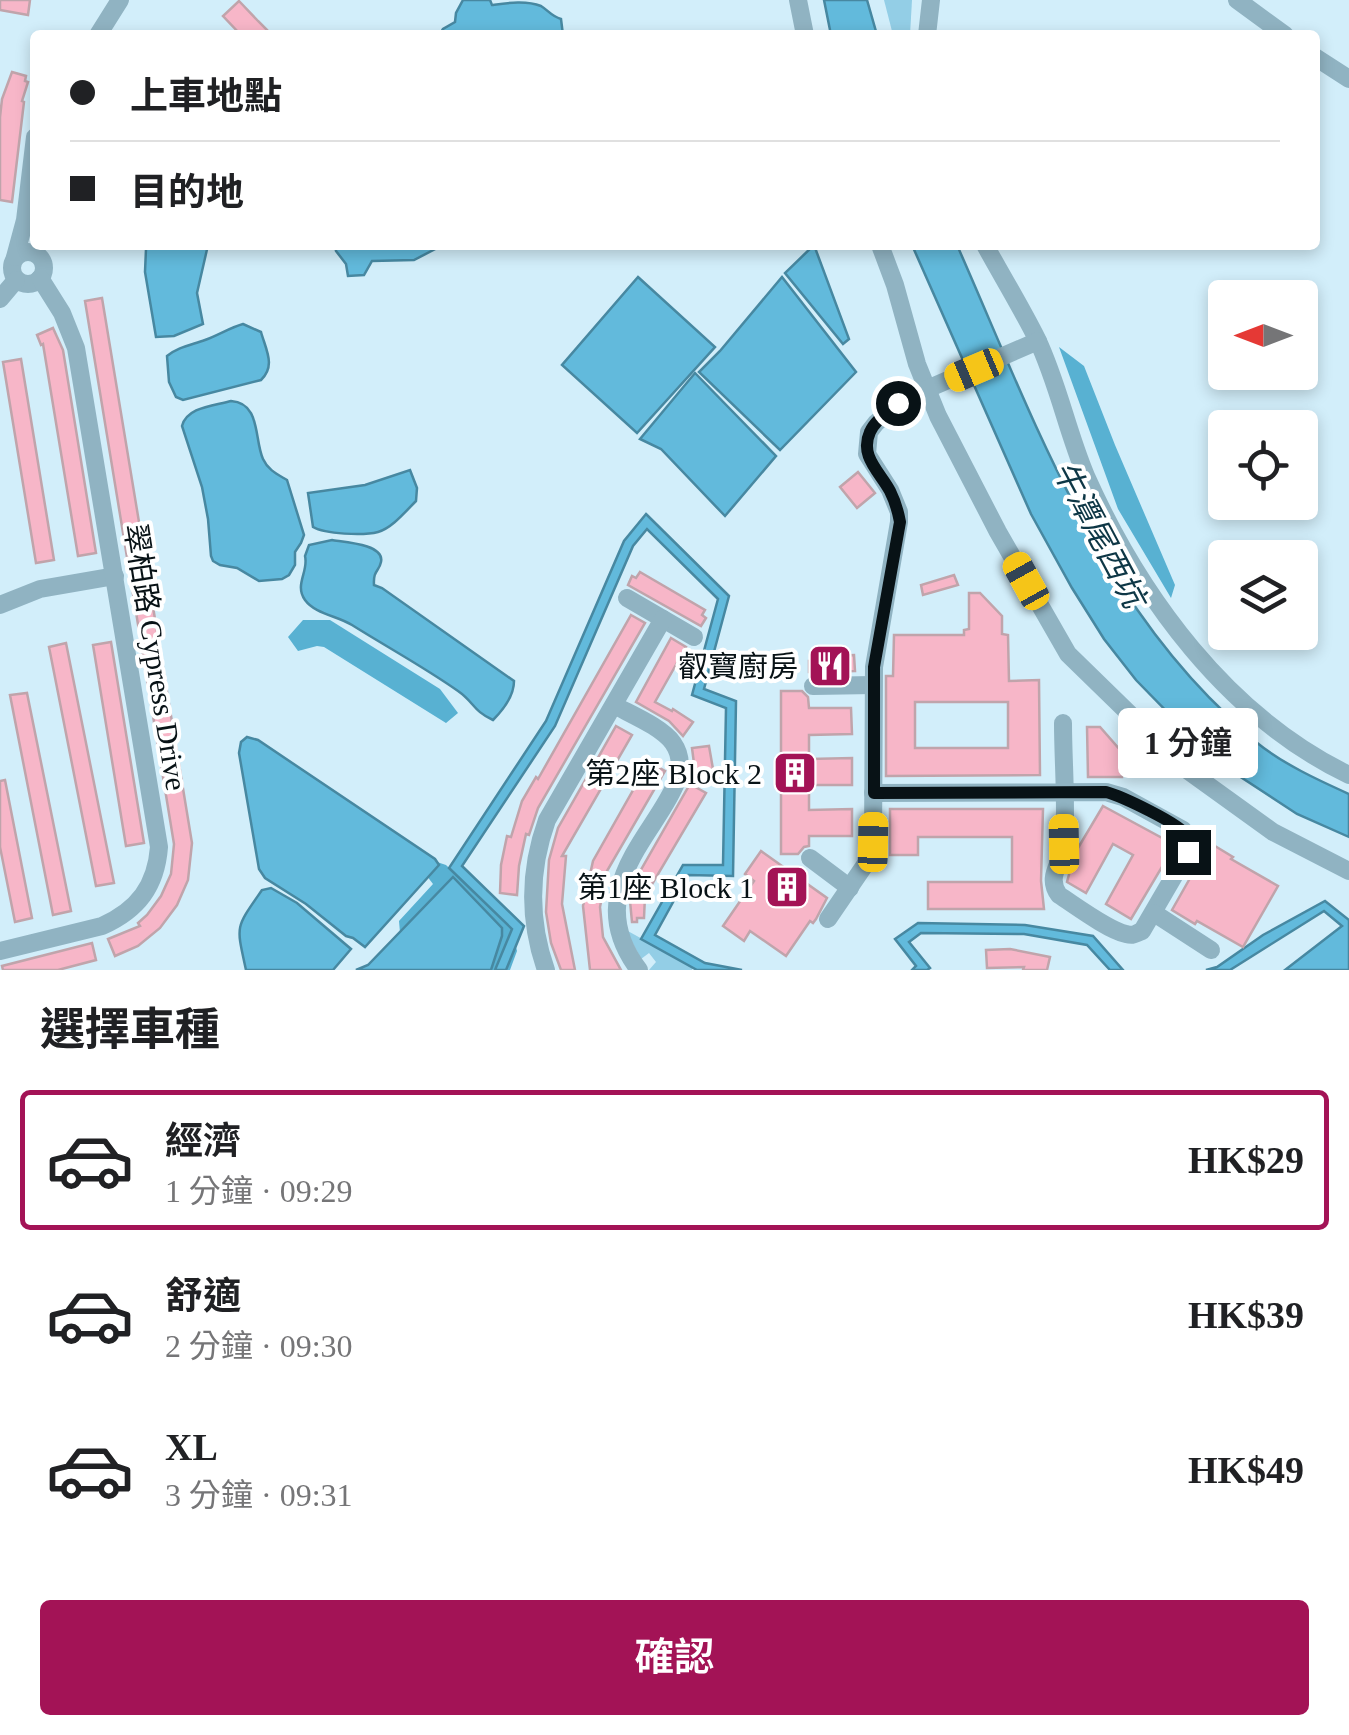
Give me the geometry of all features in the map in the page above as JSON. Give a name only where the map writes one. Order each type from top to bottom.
[{"type":"street","points":[[101,30],[120,0]]},
{"type":"street","points":[[798,0],[804,30]]},
{"type":"street","points":[[928,30],[930,0]]},
{"type":"street","points":[[1237,0],[1278,30]]},
{"type":"street","points":[[1320,60],[1344,72]]},
{"type":"street","points":[[16,280],[11,268],[23,254],[30,179]]},
{"type":"street","points":[[882,250],[926,390],[975,488],[1068,654],[1187,770],[1273,832],[1349,872]]},
{"type":"street","points":[[987,250],[1085,474],[1148,590],[1200,656],[1252,710],[1316,759],[1349,775]]},
{"type":"street","points":[[16,280],[31,284],[43,274],[41,258],[23,254]]},
{"type":"street","name":"翠柏路 Cypress Drive","points":[[0,951],[118,919],[144,896],[158,864],[157,830],[76,348],[62,313],[40,278]]},
{"type":"street","points":[[0,299],[16,280]]},
{"type":"street","points":[[828,919],[869,859],[873,842],[874,685],[900,522],[890,490],[867,454],[870,432],[898,403],[1031,344]]},
{"type":"street","points":[[0,605],[40,589],[115,576]]},
{"type":"street","points":[[627,598],[694,637]]},
{"type":"street","points":[[546,970],[533,913],[533,875],[540,838],[663,619]]},
{"type":"street","points":[[813,686],[874,685]]},
{"type":"street","points":[[614,704],[666,735],[680,760],[678,780],[618,892],[618,932],[639,970]]},
{"type":"street","points":[[874,793],[1064,792],[1106,792],[1115,794],[1183,830],[1189,840],[1188,852],[1142,931],[1130,935],[1055,890],[1054,873],[1064,844],[1064,792],[1063,723]]},
{"type":"street","points":[[810,858],[850,888]]},
{"type":"street","points":[[1154,913],[1210,950]]},
{"type":"shaded area","points":[[463,0],[490,0],[492,5],[523,3],[541,6],[561,19],[562,30],[442,30],[455,22]]},
{"type":"shaded area","points":[[824,0],[867,0],[876,30],[830,30]]},
{"type":"shaded area","points":[[884,0],[912,0],[910,30],[892,30]]},
{"type":"shaded area","points":[[146,250],[207,250],[197,293],[203,324],[174,336],[156,337],[145,272]]},
{"type":"shaded area","points":[[433,250],[414,260],[372,261],[364,275],[348,276],[346,264],[336,251]]},
{"type":"shaded area","points":[[809,250],[816,250],[849,339],[843,344],[785,273]]},
{"type":"shaded area","points":[[914,250],[959,250],[1069,495],[1139,612],[1181,666],[1249,736],[1289,764],[1349,794],[1349,837],[1297,814],[1233,772],[1183,728],[1136,680],[1104,639],[1031,514]]},
{"type":"shaded area","points":[[638,277],[715,347],[637,433],[562,365]]},
{"type":"shaded area","points":[[782,277],[856,372],[780,450],[699,372]]},
{"type":"shaded area","points":[[243,324],[261,332],[269,363],[266,375],[261,380],[183,400],[176,397],[169,382],[167,356]]},
{"type":"shaded area","points":[[1059,347],[1084,366],[1175,585],[1171,598],[1118,509]]},
{"type":"shaded area","points":[[695,373],[776,456],[725,516],[661,449],[640,439]]},
{"type":"shaded area","points":[[231,401],[241,403],[252,415],[263,459],[287,480],[304,535],[295,552],[295,565],[282,579],[259,581],[237,568],[220,565],[211,556],[202,487],[182,426],[195,411]]},
{"type":"shaded area","points":[[410,470],[417,488],[416,501],[388,527],[354,534],[313,527],[308,493],[365,485]]},
{"type":"shaded area","points":[[646,514],[729,596],[704,689],[736,701],[733,876],[688,875],[655,935],[705,963],[742,970],[697,970],[641,939],[683,865],[723,865],[726,708],[692,695],[718,599],[647,529],[633,546],[555,726],[462,866],[524,926],[506,970],[495,970],[512,929],[449,868],[546,721],[624,541]]},
{"type":"shaded area","points":[[332,540],[377,551],[381,562],[374,585],[514,681],[508,702],[493,720],[432,674],[305,600],[301,583],[309,545]]},
{"type":"shaded area","points":[[303,620],[330,620],[440,689],[458,713],[446,723],[324,647],[298,651],[288,637]]},
{"type":"shaded area","points":[[247,737],[258,740],[439,865],[365,947],[265,878],[259,869],[239,753],[241,742]]},
{"type":"shaded area","points":[[422,857],[446,865],[512,929],[517,951],[510,970],[487,970],[401,944],[399,921],[433,884],[420,867]]},
{"type":"shaded area","points":[[453,877],[502,928],[491,970],[356,970],[368,965]]},
{"type":"shaded area","points":[[271,888],[297,903],[351,949],[333,970],[246,970],[240,927],[262,890]]},
{"type":"shaded area","points":[[1325,901],[1349,920],[1349,970],[1285,970],[1342,926],[1324,911],[1230,970],[1206,970],[1217,967],[1263,935]]},
{"type":"shaded area","points":[[918,923],[1025,925],[1093,936],[1123,970],[1110,970],[1087,945],[1024,934],[921,933],[909,942],[930,968],[912,970],[916,966],[895,939]]},
{"type":"shaded area","points":[[626,930],[693,967],[692,970],[649,970],[656,962],[649,953],[641,959]]},
{"type":"building","points":[[0,0],[30,0],[28,15],[0,10]]},
{"type":"building","points":[[239,1],[267,30],[236,30],[223,16]]},
{"type":"building","points":[[12,72],[26,76],[28,82],[22,101],[12,202],[0,200],[0,117]]},
{"type":"building","points":[[102,298],[192,843],[188,880],[177,905],[160,928],[138,946],[115,956],[108,939],[140,926],[138,923],[161,896],[171,874],[174,844],[85,301]]},
{"type":"building","points":[[53,328],[63,350],[96,553],[78,556],[43,344],[37,335]]},
{"type":"building","points":[[21,359],[54,560],[36,563],[3,362]]},
{"type":"building","points":[[858,472],[875,493],[857,508],[840,487]]},
{"type":"building","points":[[640,572],[705,610],[701,626],[628,585],[632,576],[636,578]]},
{"type":"building","points":[[954,575],[958,585],[923,595],[921,585]]},
{"type":"building","points":[[969,593],[980,593],[1002,616],[1002,634],[1008,635],[1009,681],[1039,680],[1040,775],[886,776],[886,676],[893,676],[894,635],[964,635],[964,630],[969,629]],"holes":[[[915,702],[1008,702],[1008,748],[915,748]]]},
{"type":"building","points":[[631,615],[645,623],[538,808],[529,835],[526,834],[517,895],[500,893],[507,836],[511,837],[522,801]]},
{"type":"building","points":[[671,638],[686,647],[655,702],[693,722],[683,736],[669,721],[636,702]]},
{"type":"building","points":[[111,642],[144,843],[126,846],[93,645]]},
{"type":"building","points":[[66,643],[114,883],[96,886],[49,647]]},
{"type":"building","points":[[854,655],[855,671],[809,672],[809,661]]},
{"type":"building","points":[[781,691],[802,691],[808,697],[809,708],[851,708],[852,734],[809,735],[809,759],[852,758],[852,785],[809,785],[809,810],[852,809],[852,836],[809,836],[809,846],[798,854],[781,854]]},
{"type":"building","points":[[27,693],[71,911],[53,915],[10,695]]},
{"type":"building","points":[[616,726],[632,735],[562,856],[566,856],[562,904],[575,970],[561,970],[546,912],[549,860],[558,828]]},
{"type":"building","points":[[1087,727],[1100,727],[1121,751],[1122,777],[1088,777]]},
{"type":"building","points":[[709,746],[713,769],[695,771],[692,748]]},
{"type":"building","points":[[649,762],[665,771],[607,871],[600,907],[603,937],[621,970],[590,970],[583,906],[593,861]]},
{"type":"building","points":[[5,780],[32,918],[15,922],[0,847],[0,781]]},
{"type":"building","points":[[690,784],[706,793],[645,896],[644,918],[632,922],[630,901],[638,875]]},
{"type":"building","points":[[1103,806],[1175,845],[1131,919],[1106,904],[1133,855],[1113,844],[1086,893],[1067,882],[1075,853]]},
{"type":"building","points":[[890,809],[1043,809],[1044,909],[928,909],[928,882],[1012,882],[1012,837],[918,837],[918,855],[890,855]]},
{"type":"building","points":[[1210,843],[1278,886],[1243,947],[1172,910]]},
{"type":"building","points":[[761,851],[827,898],[816,919],[810,921],[786,956],[750,931],[744,941],[723,926],[754,881],[745,874]]},
{"type":"building","points":[[92,943],[96,960],[58,970],[3,970],[2,966]]},
{"type":"building","points":[[1010,949],[1050,957],[1047,970],[987,968],[986,950]]},
{"type":"place","name":"叡寶廚房","points":[[830,666]]},
{"type":"place","name":"第2座 Block 2","points":[[795,773]]},
{"type":"place","name":"第1座 Block 1","points":[[787,887]]},
{"type":"route","points":[[898,403],[876,423],[867,442],[870,462],[890,490],[900,522],[874,667],[874,793],[1106,792],[1123,797],[1183,830],[1189,840],[1188,852]]},
{"type":"water label","name":"牛潭尾西坑","points":[[1099,534]]}]
